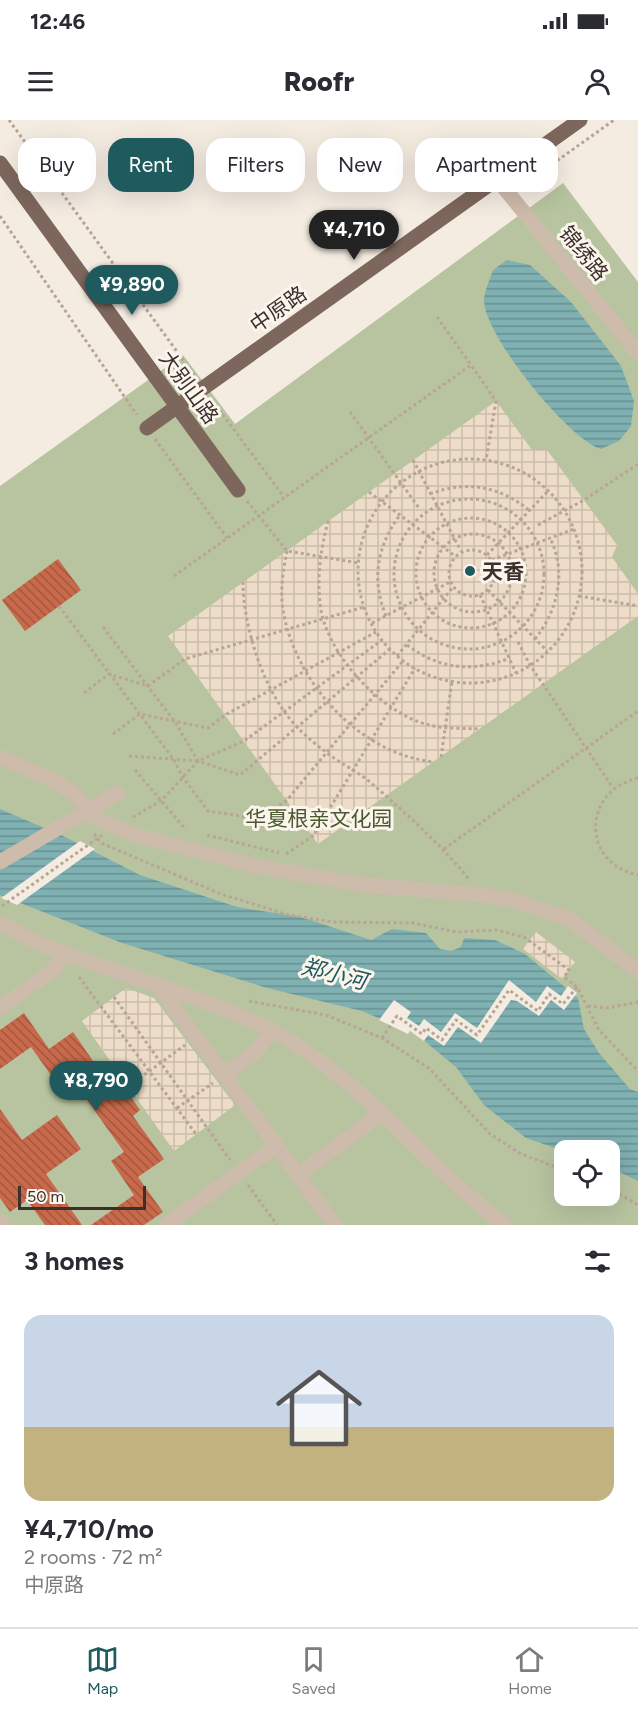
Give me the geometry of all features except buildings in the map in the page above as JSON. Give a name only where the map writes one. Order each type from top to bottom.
[{"type":"main road","name":"中原路","points":[[555,138],[580,120]]},
{"type":"main road","name":"大别山路","points":[[0,162],[238,490]]},
{"type":"main road","name":"中原路","points":[[147,428],[479,192]]},
{"type":"street","name":"锦绣路","points":[[509,194],[638,353]]},
{"type":"street","points":[[0,758],[57,782],[75,795],[94,817],[118,825],[135,835],[259,867],[365,885],[482,895],[516,901],[569,919],[638,971]]},
{"type":"street","points":[[0,862],[118,793]]},
{"type":"street","points":[[0,922],[61,959],[159,987],[272,1031],[318,1062],[382,1113],[477,1204],[506,1225]]},
{"type":"street","points":[[0,1008],[52,971],[61,959]]},
{"type":"street","points":[[159,987],[334,1225]]},
{"type":"street","points":[[224,1075],[256,1051],[272,1031]]},
{"type":"street","points":[[298,1175],[382,1113]]},
{"type":"street","points":[[166,1225],[276,1146]]},
{"type":"street","points":[[0,1221],[3,1225]]},
{"type":"path","points":[[9,120],[284,497]]},
{"type":"path","points":[[509,194],[614,120]]},
{"type":"path","points":[[0,216],[147,428],[227,538]]},
{"type":"path","points":[[436,317],[496,401],[486,460]]},
{"type":"path","points":[[174,576],[471,365]]},
{"type":"path","points":[[350,412],[419,508]]},
{"type":"path","points":[[413,460],[461,552]]},
{"type":"path","points":[[451,460],[486,460],[513,468],[548,492],[564,510],[574,529],[581,562],[579,596],[568,626],[548,652],[530,665],[516,673],[485,682],[452,681],[415,668],[397,656],[382,640],[364,607],[359,588],[358,563],[366,530],[382,501],[401,483],[418,471],[451,460]]},
{"type":"path","points":[[538,525],[584,500],[638,464]]},
{"type":"path","points":[[430,494],[456,486],[482,487],[508,495],[530,511]]},
{"type":"path","points":[[238,490],[287,550],[358,563]]},
{"type":"path","points":[[369,492],[455,556]]},
{"type":"path","points":[[487,555],[548,492]]},
{"type":"path","points":[[458,499],[481,500],[502,507],[521,520],[537,543],[543,564],[543,587],[536,608],[523,626],[502,642],[465,649],[440,644],[418,630],[401,608],[393,570],[399,546],[412,524],[436,506],[458,499]]},
{"type":"path","points":[[386,616],[378,590],[378,563],[385,537],[400,515]]},
{"type":"path","points":[[462,518],[479,518],[495,523],[509,533],[521,549],[526,572],[525,587],[510,613],[494,624],[475,628],[457,627],[432,613],[421,597],[416,570],[420,552],[429,537],[446,524],[462,518]]},
{"type":"path","points":[[328,521],[319,556],[320,605],[339,652],[348,665],[375,694],[392,707],[429,725],[480,729]]},
{"type":"path","points":[[492,560],[574,529]]},
{"type":"path","points":[[463,535],[482,535],[498,543],[507,554],[512,579],[499,602],[487,610],[464,611],[443,599],[437,589],[434,567],[443,547],[454,538],[463,535]]},
{"type":"path","points":[[535,639],[549,617],[557,593],[558,567],[550,538]]},
{"type":"path","points":[[475,549],[487,555],[492,560],[495,576],[488,590],[480,595],[465,596],[453,587],[450,582],[449,568],[455,556],[475,549]]},
{"type":"path","points":[[287,550],[282,591],[283,609],[288,629],[306,671],[316,687],[327,702],[372,739],[401,754],[434,762]]},
{"type":"path","points":[[243,582],[246,615],[252,640],[272,690],[284,711],[327,753],[369,781],[444,849],[482,895]]},
{"type":"path","points":[[371,623],[450,582]]},
{"type":"path","points":[[397,656],[453,587]]},
{"type":"path","points":[[488,590],[548,652]]},
{"type":"path","points":[[480,595],[516,673]]},
{"type":"path","points":[[579,596],[638,606]]},
{"type":"path","points":[[59,606],[174,760],[182,776],[208,811],[260,819],[287,800],[404,661]]},
{"type":"path","points":[[148,686],[185,659],[364,607]]},
{"type":"path","points":[[103,627],[175,722],[198,761]]},
{"type":"path","points":[[113,734],[140,714],[208,728],[376,632]]},
{"type":"path","points":[[2,906],[102,835],[161,801],[198,761],[244,741],[382,640]]},
{"type":"path","points":[[518,642],[530,665],[613,788]]},
{"type":"path","points":[[407,645],[430,660],[456,668],[484,667],[510,658]]},
{"type":"path","points":[[129,756],[198,761],[240,775],[390,649]]},
{"type":"path","points":[[206,835],[287,855],[313,836],[415,668]]},
{"type":"path","points":[[109,674],[148,686]]},
{"type":"path","points":[[84,693],[109,674]]},
{"type":"path","points":[[441,757],[452,681]]},
{"type":"path","points":[[444,849],[638,711]]},
{"type":"path","points":[[135,770],[183,830],[195,832]]},
{"type":"path","points":[[638,778],[613,788],[601,802],[595,820],[596,839],[605,856],[619,868],[638,874]]},
{"type":"path","points":[[92,832],[101,843],[221,894],[285,914],[332,922],[414,923],[456,932],[496,930],[524,937],[569,970],[564,977],[575,987],[588,1006],[599,1030],[638,1071]]},
{"type":"path","points":[[61,959],[74,970],[196,1134]]},
{"type":"path","points":[[382,1038],[397,1016],[422,1034],[426,1028],[442,1040],[456,1020],[477,1035],[509,990],[538,1011],[549,994],[562,1004],[575,987]]},
{"type":"path","points":[[114,997],[277,1225]]},
{"type":"path","points":[[246,1000],[326,1015],[382,1038],[430,1069],[490,1134],[521,1154],[554,1166]]},
{"type":"path","points":[[588,1006],[607,1008],[638,1002]]},
{"type":"path","points":[[125,1089],[196,1037]]},
{"type":"path","points":[[177,1108],[224,1075]]},
{"type":"path","points":[[620,1194],[638,1205]]},
{"type":"green space","name":"华夏根亲文化园","points":[[563,183],[638,282],[638,1225],[0,1225],[0,486],[183,355],[235,424],[551,192],[558,192],[558,187]]},
{"type":"shaded area","points":[[496,401],[532,450],[547,450],[617,545],[612,557],[638,594],[638,616],[318,844],[168,636]]},
{"type":"shaded area","points":[[536,932],[575,962],[562,979],[523,949]]},
{"type":"shaded area","points":[[126,988],[154,998],[235,1105],[174,1151],[82,1021]]},
{"type":"water","points":[[507,260],[530,265],[571,302],[621,366],[634,401],[631,426],[619,441],[601,449],[569,427],[531,385],[498,338],[488,317],[484,297],[493,270]]},
{"type":"water","name":"郑小河","points":[[0,809],[63,836],[140,875],[237,907],[301,917],[371,940],[392,929],[426,933],[440,949],[451,951],[461,947],[464,938],[495,940],[525,954],[578,998],[584,1029],[599,1053],[630,1089],[638,1092],[638,1181],[620,1172],[620,1140],[554,1140],[554,1148],[526,1138],[484,1105],[456,1067],[416,1034],[362,1011],[267,988],[122,943],[0,895]]},
{"type":"pier","points":[[80,841],[95,849],[17,905],[1,898]]},
{"type":"pier","points":[[509,980],[536,1002],[547,986],[561,996],[568,986],[577,993],[564,1010],[551,1000],[539,1016],[517,1001],[511,1000],[481,1043],[458,1027],[444,1046],[428,1035],[424,1041],[410,1031],[408,1034],[379,1020],[394,1000],[411,1012],[407,1018],[419,1026],[424,1019],[441,1032],[455,1013],[477,1028]]},
{"type":"place","name":"天香","points":[[470,571]]}]
